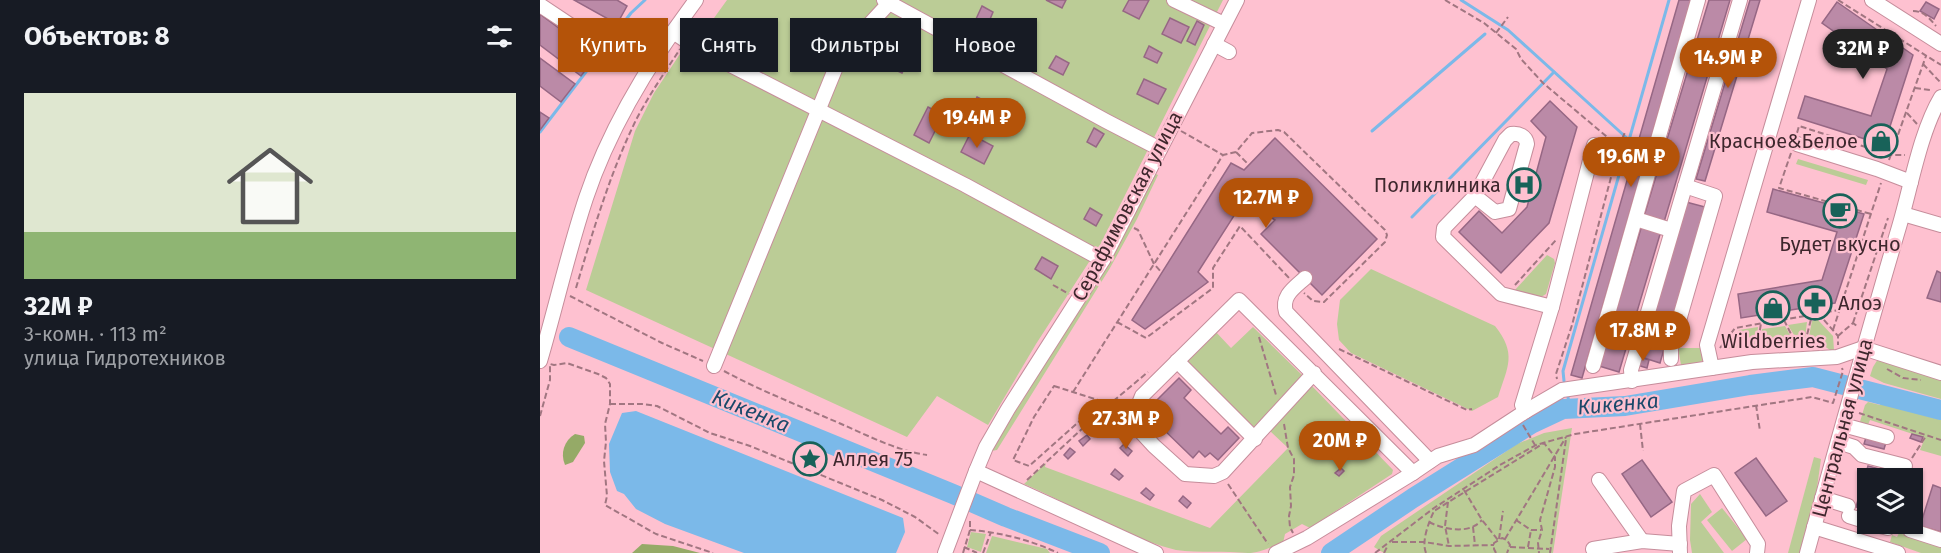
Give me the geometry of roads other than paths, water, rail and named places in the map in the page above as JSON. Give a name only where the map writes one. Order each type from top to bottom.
[{"type":"street","points":[[545,362],[586,198],[599,164],[620,118],[673,32],[696,0]]},
{"type":"street","points":[[1174,0],[1224,24]]},
{"type":"street","name":"Серафимовская улица","points":[[945,553],[964,516],[973,477],[986,447],[1103,260],[1237,0]]},
{"type":"street","points":[[1593,366],[1698,0]]},
{"type":"street","points":[[1632,381],[1631,370],[1740,0]]},
{"type":"street","points":[[1712,368],[1707,345],[1771,136],[1809,0]]},
{"type":"street","points":[[1872,0],[1941,44]]},
{"type":"street","points":[[714,366],[838,62],[889,2],[1106,122],[1160,149]]},
{"type":"street","points":[[540,5],[560,18]]},
{"type":"street","points":[[673,32],[697,48],[1045,227],[1103,260]]},
{"type":"street","points":[[1214,44],[1229,52]]},
{"type":"street","name":"Центральная улица","points":[[1807,553],[1936,93]]},
{"type":"street","points":[[1475,196],[1495,212],[1509,208],[1527,144],[1523,136],[1511,134],[1505,140],[1475,196],[1444,228],[1443,237],[1501,294],[1552,307]]},
{"type":"street","points":[[1795,143],[1885,171],[1911,182]]},
{"type":"street","points":[[1526,411],[1522,405],[1552,307],[1594,145]]},
{"type":"street","points":[[1671,360],[1671,348],[1715,196],[1684,186]]},
{"type":"street","points":[[1903,214],[1941,225]]},
{"type":"street","points":[[1636,219],[1671,230]]},
{"type":"street","points":[[1301,282],[1286,296],[1283,304],[1286,312],[1430,461]]},
{"type":"street","points":[[1314,374],[1223,472],[1214,476],[1185,474],[1142,433],[1138,406],[1142,396],[1239,300],[1314,374],[1413,473]]},
{"type":"street","points":[[1273,550],[1307,538],[1430,461],[1451,451],[1474,445],[1562,390],[1752,362],[1837,357],[1863,348],[1941,373]]},
{"type":"street","points":[[1177,361],[1255,439]]},
{"type":"street","points":[[1843,425],[1887,437]]},
{"type":"street","points":[[1838,442],[1854,447],[1862,455],[1905,466]]},
{"type":"street","points":[[1593,549],[1642,541],[1680,549],[1679,526],[1684,491],[1714,475],[1758,544],[1757,553]]},
{"type":"street","points":[[973,477],[1156,553]]},
{"type":"street","points":[[1599,480],[1642,541]]},
{"type":"street","points":[[1822,498],[1857,516]]},
{"type":"street","points":[[1814,527],[1898,553]]},
{"type":"street","points":[[1922,534],[1941,540]]},
{"type":"water","points":[[636,411],[903,518],[905,532],[896,553],[744,553],[665,524],[636,509],[624,494],[617,491],[610,472],[609,444],[622,413]]},
{"type":"water","points":[[989,501],[999,504],[992,518],[984,515]]},
{"type":"waterway","points":[[540,132],[631,13],[645,0]]},
{"type":"waterway","points":[[1461,0],[1508,30],[1629,140]]},
{"type":"waterway","points":[[1564,381],[1563,371],[1669,0]]},
{"type":"waterway","points":[[1372,131],[1485,34]]},
{"type":"waterway","points":[[1412,217],[1554,72]]},
{"type":"waterway","name":"Кикенка","points":[[569,337],[1006,517],[1100,553]]},
{"type":"waterway","name":"Кикенка","points":[[1331,553],[1531,424],[1563,409],[1625,406],[1813,377],[1941,410]]},
{"type":"waterway","points":[[1567,392],[1570,408]]},
{"type":"waterway","name":"Кикенка","points":[[953,494],[955,487]]},
{"type":"place","name":"Красное&Белое","points":[[1881,141]]},
{"type":"place","name":"Поликлиника","points":[[1524,185]]},
{"type":"place","name":"Будет вкусно","points":[[1840,211]]},
{"type":"place","name":"Алоэ","points":[[1815,303]]},
{"type":"place","name":"Wildberries","points":[[1773,308]]},
{"type":"place","name":"Аллея 75","points":[[810,459]]}]
